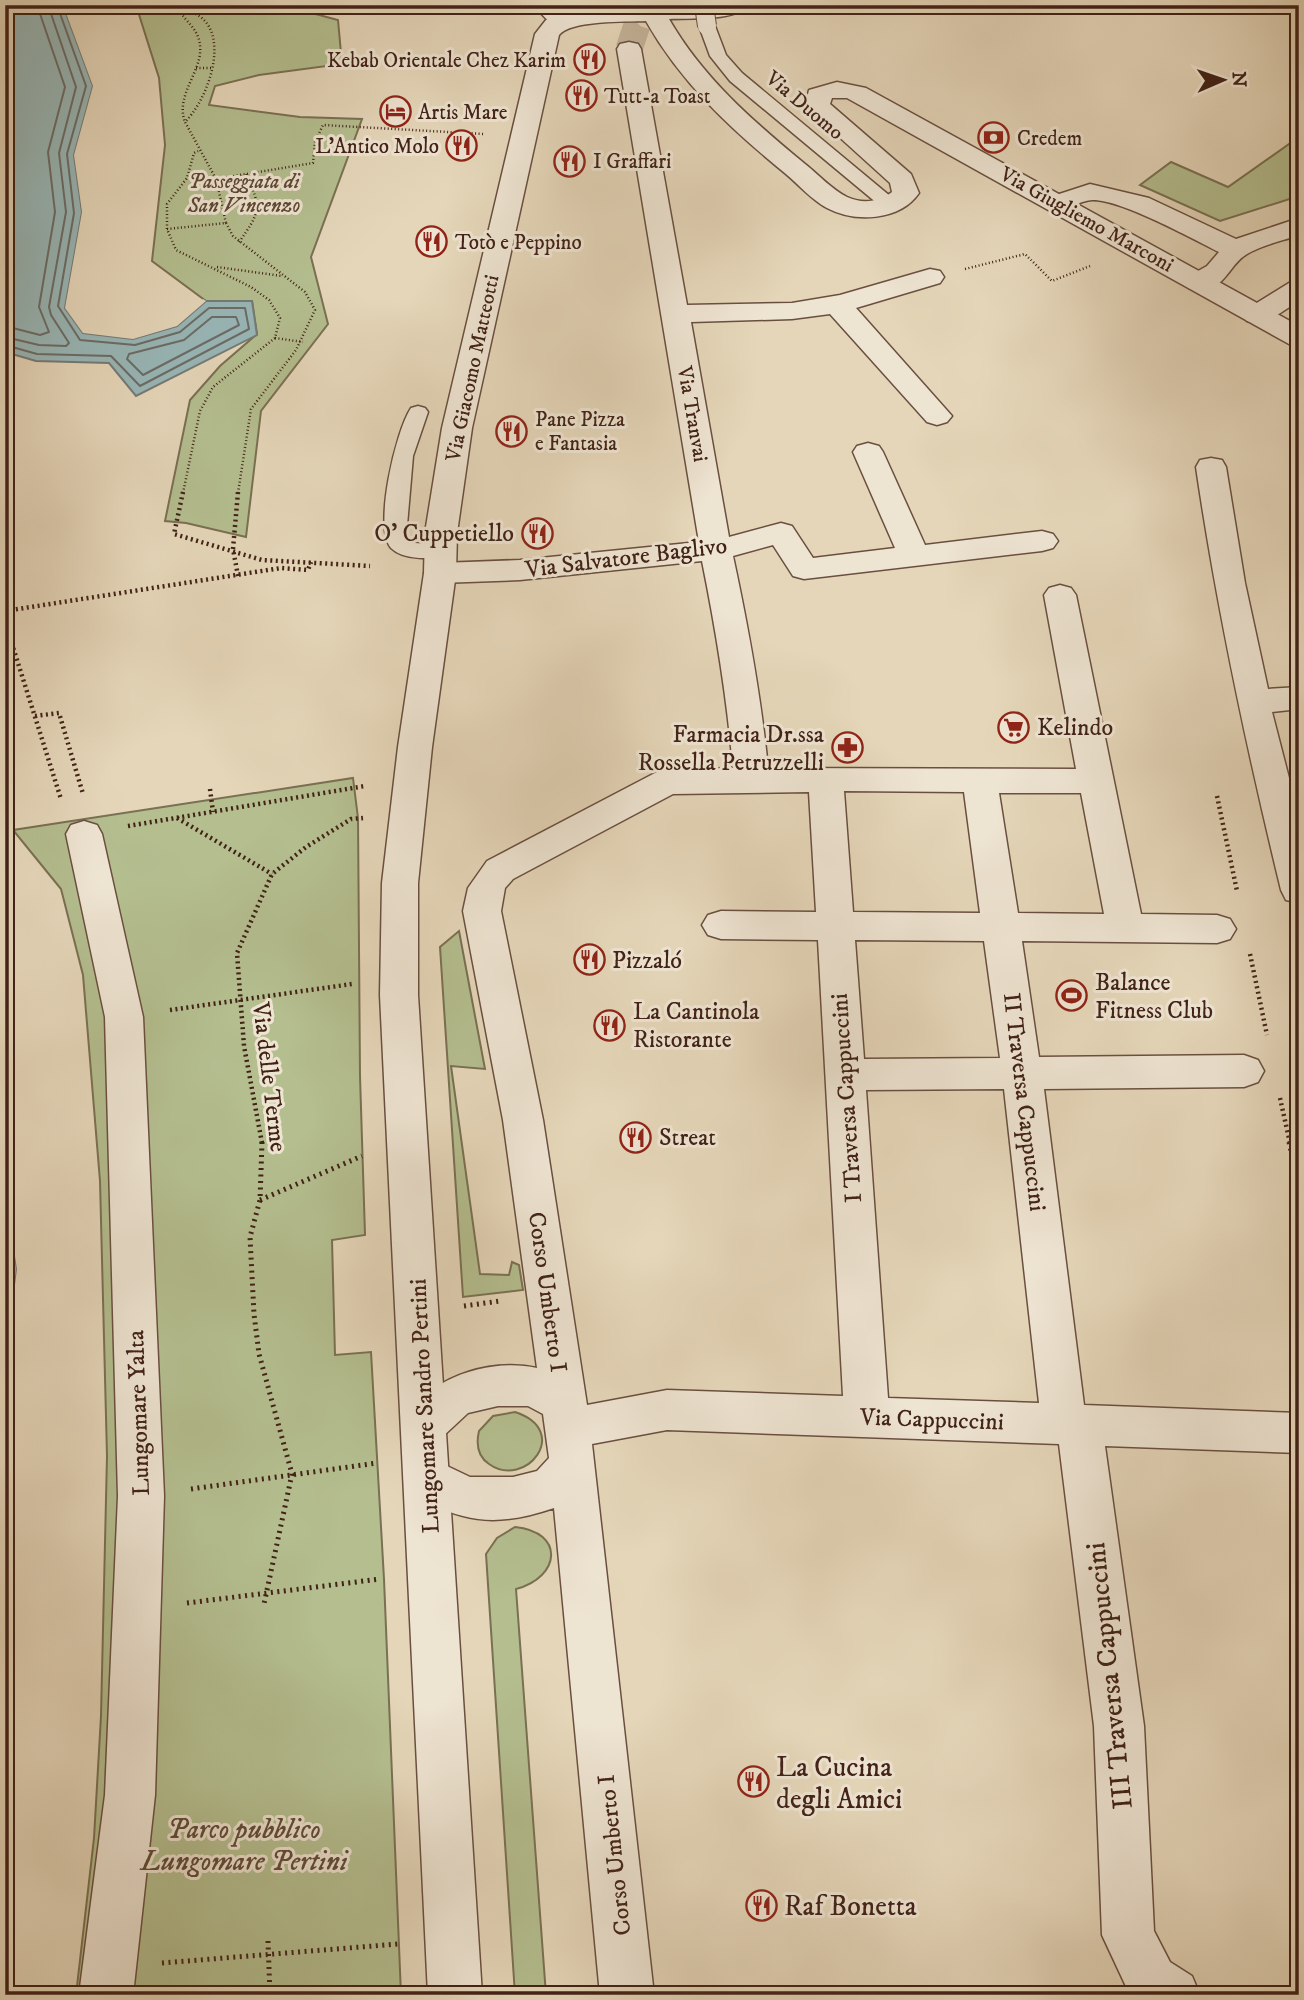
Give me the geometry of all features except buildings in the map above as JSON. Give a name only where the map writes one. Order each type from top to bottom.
[{"type":"street","name":"Via Giacomo Matteotti","points":[[387,818],[440,561],[457,428],[554,13],[578,18],[731,8],[737,5]]},
{"type":"street","points":[[654,14],[667,41],[707,91],[835,202],[848,208],[867,209],[890,205]]},
{"type":"street","name":"Via Tranvai","points":[[629,49],[737,657],[751,780]]},
{"type":"street","name":"Via Giugliemo Marconi","points":[[890,205],[899,202],[906,192],[902,180],[817,106],[818,95],[828,90],[843,89],[858,93],[1299,338]]},
{"type":"street","points":[[1059,203],[1090,192],[1140,204],[1236,249]]},
{"type":"street","points":[[1199,282],[1217,272],[1236,249],[1299,226]]},
{"type":"street","points":[[676,314],[792,311],[837,303],[930,277]]},
{"type":"street","points":[[1256,314],[1299,289]]},
{"type":"street","points":[[837,303],[937,416]]},
{"type":"street","points":[[868,452],[915,557]]},
{"type":"street","points":[[1211,467],[1230,583],[1254,702],[1287,794],[1299,890]]},
{"type":"street","name":"Via Salvatore Baglivo","points":[[440,561],[520,570],[716,550],[781,533],[804,569],[1042,541]]},
{"type":"street","points":[[1060,595],[1125,929]]},
{"type":"street","points":[[1254,702],[1299,698]]},
{"type":"street","name":"Corso Umberto I","points":[[628,1995],[567,1432],[523,1120],[482,911],[482,896],[489,879],[500,870],[667,782],[826,779],[1098,781]]},
{"type":"street","name":"I Traversa Cappuccini","points":[[826,779],[867,1417]]},
{"type":"street","name":"II Traversa Cappuccini","points":[[980,781],[1071,1424]]},
{"type":"street","name":"Lungomare Yalta","points":[[84,815],[124,1017],[141,1496],[130,1795],[108,1981]]},
{"type":"street","name":"Lungomare Sandro Pertini","points":[[387,818],[400,883],[398,995],[428,1478],[455,1995]]},
{"type":"street","points":[[722,925],[1002,929],[1235,926]]},
{"type":"street","points":[[845,1075],[1244,1071]]},
{"type":"street","points":[[424,1425],[455,1397],[498,1386],[534,1386],[567,1432],[551,1488],[513,1498],[465,1498],[428,1478]]},
{"type":"street","name":"Via Cappuccini","points":[[567,1432],[667,1409],[1299,1433]]},
{"type":"street","name":"III Traversa Cappuccini","points":[[1071,1424],[1119,1726],[1128,1934],[1151,1981],[1173,1995]]},
{"type":"lane","name":"Via Duomo","points":[[704,5],[707,26],[718,56],[731,72],[793,127],[890,205]]},
{"type":"lane","points":[[418,412],[411,423],[400,475],[395,537],[399,545],[440,561]]},
{"type":"path","points":[[176,6],[192,11],[210,26],[215,60],[193,116],[185,122]]},
{"type":"path","points":[[176,6],[200,40],[200,55],[181,108],[198,150],[216,179],[226,223],[239,242],[305,292],[315,310],[310,331],[303,342],[248,412],[233,551],[238,576]]},
{"type":"path","points":[[196,68],[211,68]]},
{"type":"path","points":[[216,179],[313,163],[315,142],[323,125],[495,135]]},
{"type":"path","points":[[198,150],[194,153],[187,178],[167,204],[167,229],[176,250],[212,266],[269,300],[280,318],[275,338],[213,387],[200,411],[174,534],[262,559],[370,566],[400,551],[409,550]]},
{"type":"path","points":[[239,242],[259,212],[260,201],[246,174]]},
{"type":"path","points":[[167,229],[226,223]]},
{"type":"path","points":[[930,277],[1025,254],[1052,281],[1102,261]]},
{"type":"path","points":[[212,266],[286,276]]},
{"type":"path","points":[[275,338],[303,342]]},
{"type":"path","points":[[5,611],[281,568],[308,570],[311,562]]},
{"type":"path","points":[[5,622],[69,822],[84,815],[177,818],[369,785]]},
{"type":"path","points":[[36,716],[59,713],[84,815]]},
{"type":"path","points":[[210,789],[213,812]]},
{"type":"path","points":[[1217,796],[1235,926],[1268,1039]]},
{"type":"path","points":[[177,818],[272,874]]},
{"type":"path","name":"Via delle Terme","points":[[264,1604],[292,1474],[259,1354],[254,1314],[250,1237],[260,1200],[262,1140],[244,1046],[237,953],[272,874],[306,847],[351,819],[387,818]]},
{"type":"path","points":[[124,1017],[358,983]]},
{"type":"path","points":[[1279,1093],[1299,1188]]},
{"type":"path","points":[[260,1200],[369,1155]]},
{"type":"path","points":[[141,1496],[384,1462]]},
{"type":"path","points":[[137,1609],[391,1578]]},
{"type":"path","points":[[268,1941],[270,1995]]},
{"type":"path","points":[[108,1981],[270,1955],[409,1944]]},
{"type":"green space","name":"Passeggiata di San Vincenzo","points":[[136,5],[267,5],[270,13],[308,12],[338,20],[342,64],[259,75],[215,86],[209,105],[300,117],[362,119],[311,257],[328,324],[261,411],[246,537],[186,523],[165,521],[190,400],[220,366],[257,334],[252,301],[206,301],[152,261],[165,145],[159,78]]},
{"type":"green space","points":[[1299,137],[1299,196],[1220,221],[1140,185],[1171,162],[1228,187]]},
{"type":"green space","name":"Parco pubblico Lungomare Pertini","points":[[353,778],[358,818],[360,1076],[365,1235],[332,1240],[335,1355],[371,1352],[384,1579],[401,1995],[76,1995],[94,1838],[101,1716],[107,1456],[100,1181],[83,975],[61,889],[13,830]]},
{"type":"green space","points":[[459,931],[485,1069],[451,1066],[480,1274],[509,1275],[512,1262],[519,1265],[523,1290],[463,1297],[440,947]]},
{"type":"green space","points":[[515,1412],[532,1421],[540,1432],[542,1444],[537,1455],[528,1464],[516,1470],[503,1470],[489,1464],[482,1457],[478,1445],[479,1431],[493,1416]]},
{"type":"green space","points":[[515,1527],[543,1537],[551,1555],[549,1565],[542,1575],[516,1589],[546,1995],[515,1995],[486,1554],[497,1538]]},
{"type":"water","points":[[5,5],[63,5],[93,86],[74,155],[82,212],[65,308],[83,333],[133,339],[177,326],[206,301],[252,301],[257,335],[136,396],[109,363],[36,361],[5,352]]},
{"type":"water","points":[[5,1197],[17,1269],[5,1360]]},
{"type":"pier","points":[[63,5],[67,5],[97,86],[78,155],[85,213],[69,307],[85,330],[133,335],[175,323],[203,299],[206,301],[177,326],[133,339],[83,333],[65,308],[82,212],[74,155],[93,86]]},
{"type":"pier","points":[[5,1193],[9,1196],[21,1269],[9,1361],[5,1364],[17,1269]]},
{"type":"tunnel","points":[[629,49],[637,25],[655,5]]},
{"type":"place","name":"Kebab Orientale Chez Karim","points":[[589,60]]},
{"type":"place","name":"Tutt-a Toast","points":[[581,96]]},
{"type":"place","name":"Artis Mare","points":[[395,112]]},
{"type":"place","name":"Credem","points":[[994,138]]},
{"type":"place","name":"L'Antico Molo","points":[[462,146]]},
{"type":"place","name":"I Graffari","points":[[570,161]]},
{"type":"place","name":"Totò e Peppino","points":[[432,242]]},
{"type":"place","name":"Pane Pizza e Fantasia","points":[[512,431]]},
{"type":"place","name":"O' Cuppetiello","points":[[537,533]]},
{"type":"place","name":"Kelindo","points":[[1014,727]]},
{"type":"place","name":"Farmacia Dr.ssa Rossella Petruzzelli","points":[[847,748]]},
{"type":"place","name":"Pizzaló","points":[[589,960]]},
{"type":"place","name":"Balance Fitness Club","points":[[1072,996]]},
{"type":"place","name":"La Cantinola Ristorante","points":[[610,1025]]},
{"type":"place","name":"Streat","points":[[636,1137]]},
{"type":"place","name":"La Cucina degli Amici","points":[[753,1782]]},
{"type":"place","name":"Raf Bonetta","points":[[761,1905]]}]
